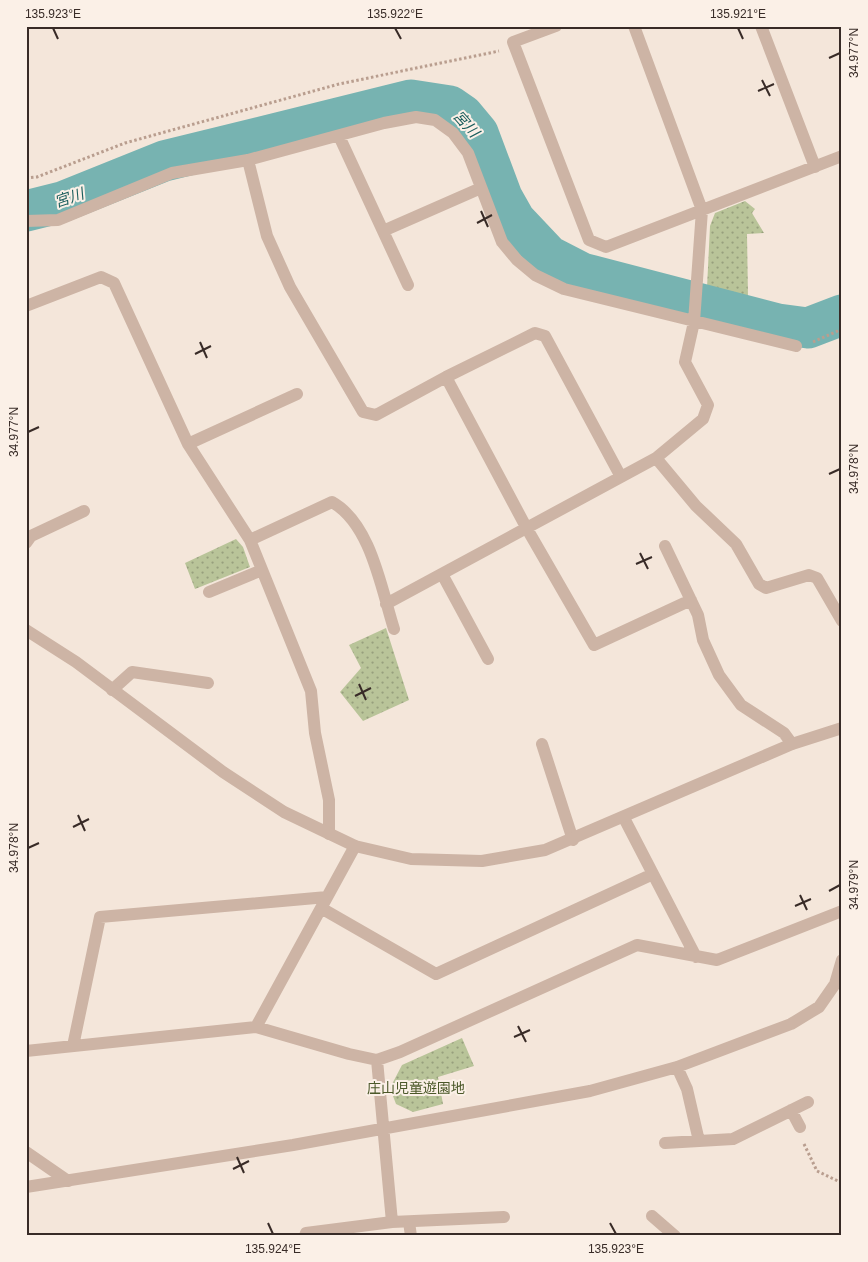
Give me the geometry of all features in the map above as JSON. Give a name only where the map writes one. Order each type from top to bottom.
[{"type":"street","points":[[556,26],[513,42],[589,240],[606,247],[842,156]]},
{"type":"street","points":[[386,604],[656,458],[703,419],[707,413],[708,405],[685,362],[694,322],[702,210],[634,26]]},
{"type":"street","points":[[761,26],[815,167]]},
{"type":"street","points":[[26,221],[58,220],[172,174],[248,160],[408,118],[416,117],[435,120],[453,133],[468,153],[502,242],[517,260],[535,275],[564,289],[796,346]]},
{"type":"street","points":[[338,136],[408,285]]},
{"type":"street","points":[[248,160],[267,236],[290,287],[362,412],[376,415],[535,333],[545,336],[621,476]]},
{"type":"street","points":[[383,231],[481,188]]},
{"type":"street","points":[[26,306],[101,277],[114,283],[188,444],[250,540],[311,691],[315,733],[330,800],[329,834]]},
{"type":"street","points":[[446,378],[526,527],[594,645],[691,600]]},
{"type":"street","points":[[188,444],[297,394]]},
{"type":"street","points":[[656,458],[691,500],[736,544],[759,584],[766,588],[809,576],[818,578],[842,622]]},
{"type":"street","points":[[250,540],[332,502],[343,508],[368,544],[394,629]]},
{"type":"street","points":[[26,543],[30,536],[84,511]]},
{"type":"street","points":[[665,546],[698,615],[703,640],[719,675],[741,704],[784,734],[792,744]]},
{"type":"street","points":[[209,592],[262,570]]},
{"type":"street","points":[[442,574],[488,659]]},
{"type":"street","points":[[26,630],[76,662],[223,772],[284,812],[355,846],[410,859],[482,861],[545,850],[573,840],[792,744],[842,728]]},
{"type":"street","points":[[112,690],[132,672],[208,683]]},
{"type":"street","points":[[542,744],[573,840]]},
{"type":"street","points":[[624,818],[696,957]]},
{"type":"street","points":[[256,1026],[355,846]]},
{"type":"street","points":[[73,1046],[100,916],[324,903],[436,974],[653,874]]},
{"type":"street","points":[[26,1051],[256,1026],[349,1054],[378,1060],[400,1052],[637,945],[718,960],[842,911]]},
{"type":"street","points":[[26,1188],[195,1162],[590,1091],[677,1067],[791,1024],[819,1007],[838,989],[842,960]]},
{"type":"street","points":[[378,1060],[382,1128],[392,1222]]},
{"type":"street","points":[[677,1067],[687,1089],[699,1141]]},
{"type":"street","points":[[664,1142],[734,1139],[808,1102]]},
{"type":"street","points":[[791,1110],[800,1128]]},
{"type":"street","points":[[26,1152],[68,1181]]},
{"type":"street","points":[[652,1216],[675,1236]]},
{"type":"street","points":[[305,1236],[306,1233],[392,1222],[504,1217]]},
{"type":"street","points":[[409,1222],[411,1236]]},
{"type":"path","points":[[26,178],[37,177],[125,143],[330,86],[462,61],[504,50]]},
{"type":"path","points":[[796,346],[815,341],[842,329]]},
{"type":"path","points":[[800,1128],[799,1135],[817,1171],[842,1183]]},
{"type":"green space","points":[[745,201],[755,209],[752,213],[764,233],[747,234],[748,298],[711,295],[707,288],[710,226],[715,213]]},
{"type":"green space","points":[[236,539],[243,547],[250,567],[195,589],[185,563]]},
{"type":"green space","points":[[386,628],[409,700],[363,721],[340,692],[361,668],[349,645]]},
{"type":"green space","name":"庄山児童遊園地","points":[[462,1038],[474,1066],[438,1077],[443,1104],[413,1112],[396,1104],[390,1088],[402,1065]]},
{"type":"waterway","name":"宮川","points":[[26,211],[62,202],[164,161],[411,100],[450,106],[463,115],[478,133],[502,197],[515,220],[549,256],[582,273],[778,324],[808,328],[842,315]]}]
